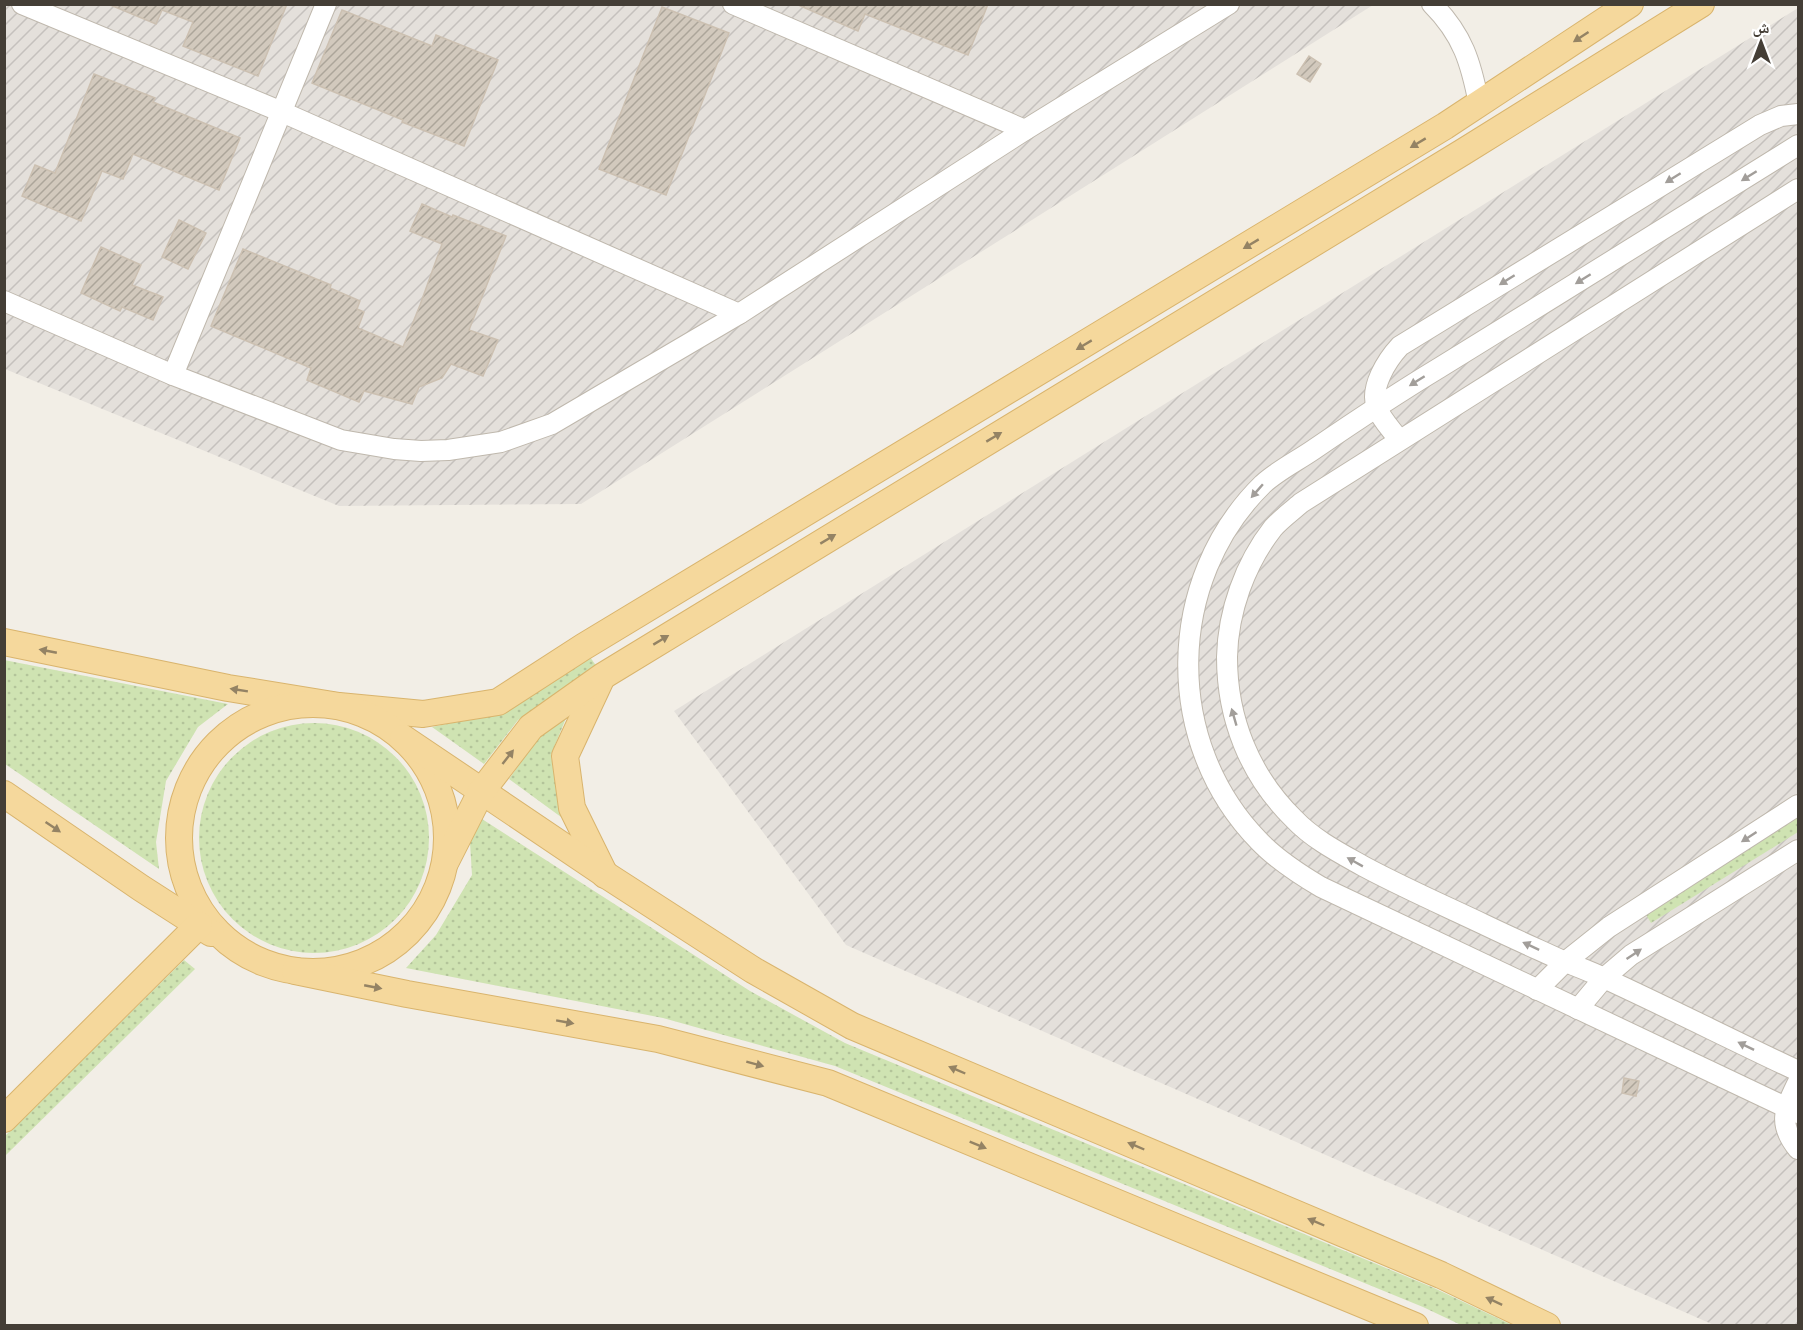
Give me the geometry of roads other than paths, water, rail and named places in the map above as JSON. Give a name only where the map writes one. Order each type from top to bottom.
[{"type":"main road","points":[[4,642],[228,688],[339,706],[423,714],[498,702],[593,641],[1445,126],[1630,4]]},
{"type":"main road","points":[[295,971],[336,970],[375,957],[408,933],[432,900],[446,861],[481,792],[531,727],[603,676],[1463,152],[1701,4]]},
{"type":"main road","points":[[1445,126],[1463,152]]},
{"type":"main road","points":[[603,676],[565,756],[572,808],[606,875]]},
{"type":"main road","points":[[237,949],[204,917],[183,876],[178,831],[188,786],[213,747],[249,719],[293,705],[339,706],[373,718],[606,875],[753,970],[852,1026],[1441,1275],[1547,1326]]},
{"type":"main road","points":[[403,738],[431,773],[446,816],[446,861]]},
{"type":"main road","points":[[4,794],[141,888],[237,949],[265,964],[407,994],[658,1039],[828,1083],[1415,1326]]},
{"type":"main road","points":[[4,1119],[199,925]]},
{"type":"street","points":[[22,4],[282,112],[739,314]]},
{"type":"street","points":[[173,375],[326,4]]},
{"type":"street","points":[[733,4],[1025,130]]},
{"type":"street","points":[[4,301],[173,375],[341,440],[394,449],[448,450],[501,442],[552,424],[739,314],[1025,130],[1229,4]]},
{"type":"street","points":[[1432,4],[1443,15],[1462,42],[1473,74],[1479,104]]},
{"type":"street","points":[[1399,440],[1376,407],[1376,396],[1381,374],[1400,346],[1760,125],[1781,116],[1798,114]]},
{"type":"street","points":[[1792,1110],[1321,887],[1288,867],[1258,841],[1233,810],[1213,776],[1198,739],[1190,700],[1188,651],[1191,621],[1201,583],[1217,546],[1238,513],[1264,483],[1376,407],[1798,145]]},
{"type":"street","points":[[1798,189],[1300,503],[1275,526],[1256,553],[1242,582],[1232,613],[1227,645],[1227,678],[1232,710],[1241,741],[1255,770],[1273,797],[1295,821],[1320,841],[1402,887],[1604,978],[1798,1071]]},
{"type":"street","points":[[1538,990],[1565,962],[1609,927],[1798,805]]},
{"type":"street","points":[[1578,1009],[1604,978],[1631,955],[1798,850]]},
{"type":"street","points":[[1798,1082],[1792,1110],[1785,1123],[1789,1138],[1798,1149]]}]
